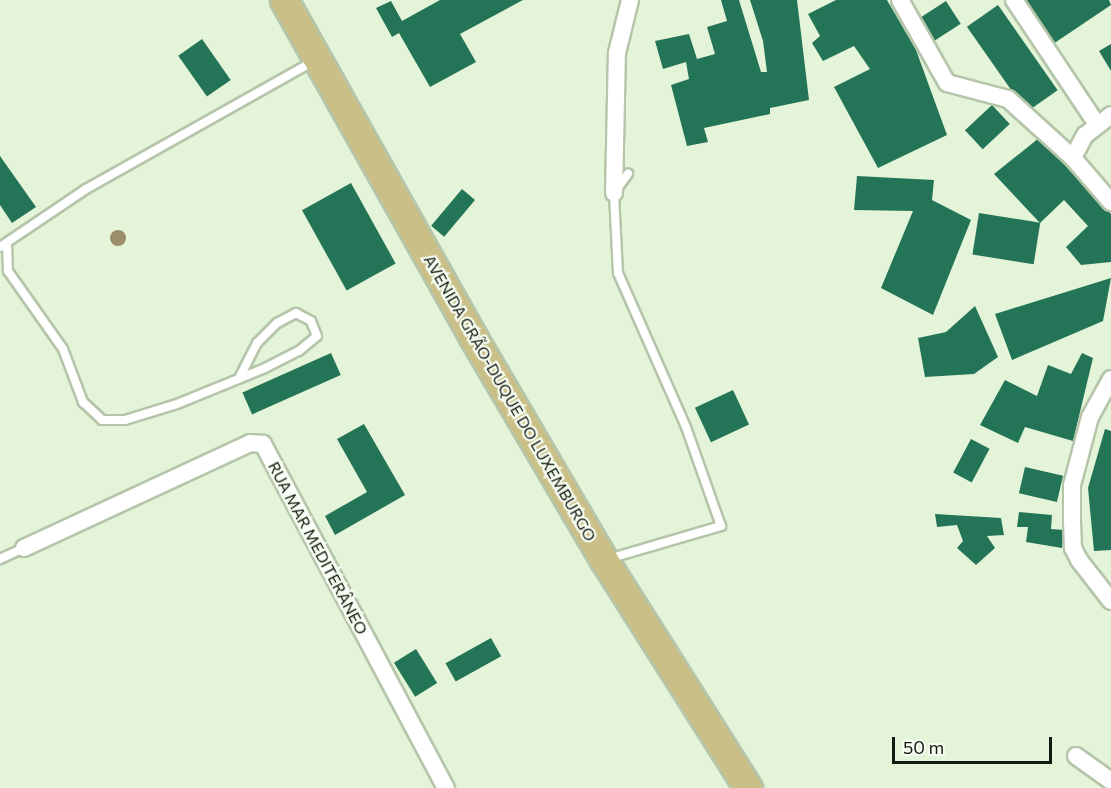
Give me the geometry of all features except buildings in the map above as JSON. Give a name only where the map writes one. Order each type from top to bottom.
[{"type":"main road","name":"AVENIDA GRÃO-DUQUE DO LUXEMBURGO","points":[[284,0],[473,337],[604,560],[748,788]]},
{"type":"street","points":[[614,193],[617,53],[630,0]]},
{"type":"street","points":[[900,0],[947,83],[1008,99],[1072,158],[1111,202]]},
{"type":"street","points":[[1014,0],[1096,123]]},
{"type":"street","points":[[1072,158],[1096,123],[1111,115]]},
{"type":"street","points":[[1111,379],[1090,417],[1072,485],[1073,548],[1111,601]]},
{"type":"street","name":"RUA MAR MEDITERÂNEO","points":[[24,548],[250,443],[263,444],[446,788]]},
{"type":"street","points":[[1076,756],[1111,781]]},
{"type":"lane","points":[[240,377],[257,343],[277,323],[296,313],[311,321],[317,336],[299,351],[240,377],[167,407],[125,420],[102,420],[83,402],[63,349],[8,271],[4,245],[86,189],[318,59]]},
{"type":"lane","points":[[604,560],[721,526],[686,427],[618,273],[614,193],[628,174]]},
{"type":"lane","points":[[0,559],[24,548]]}]
